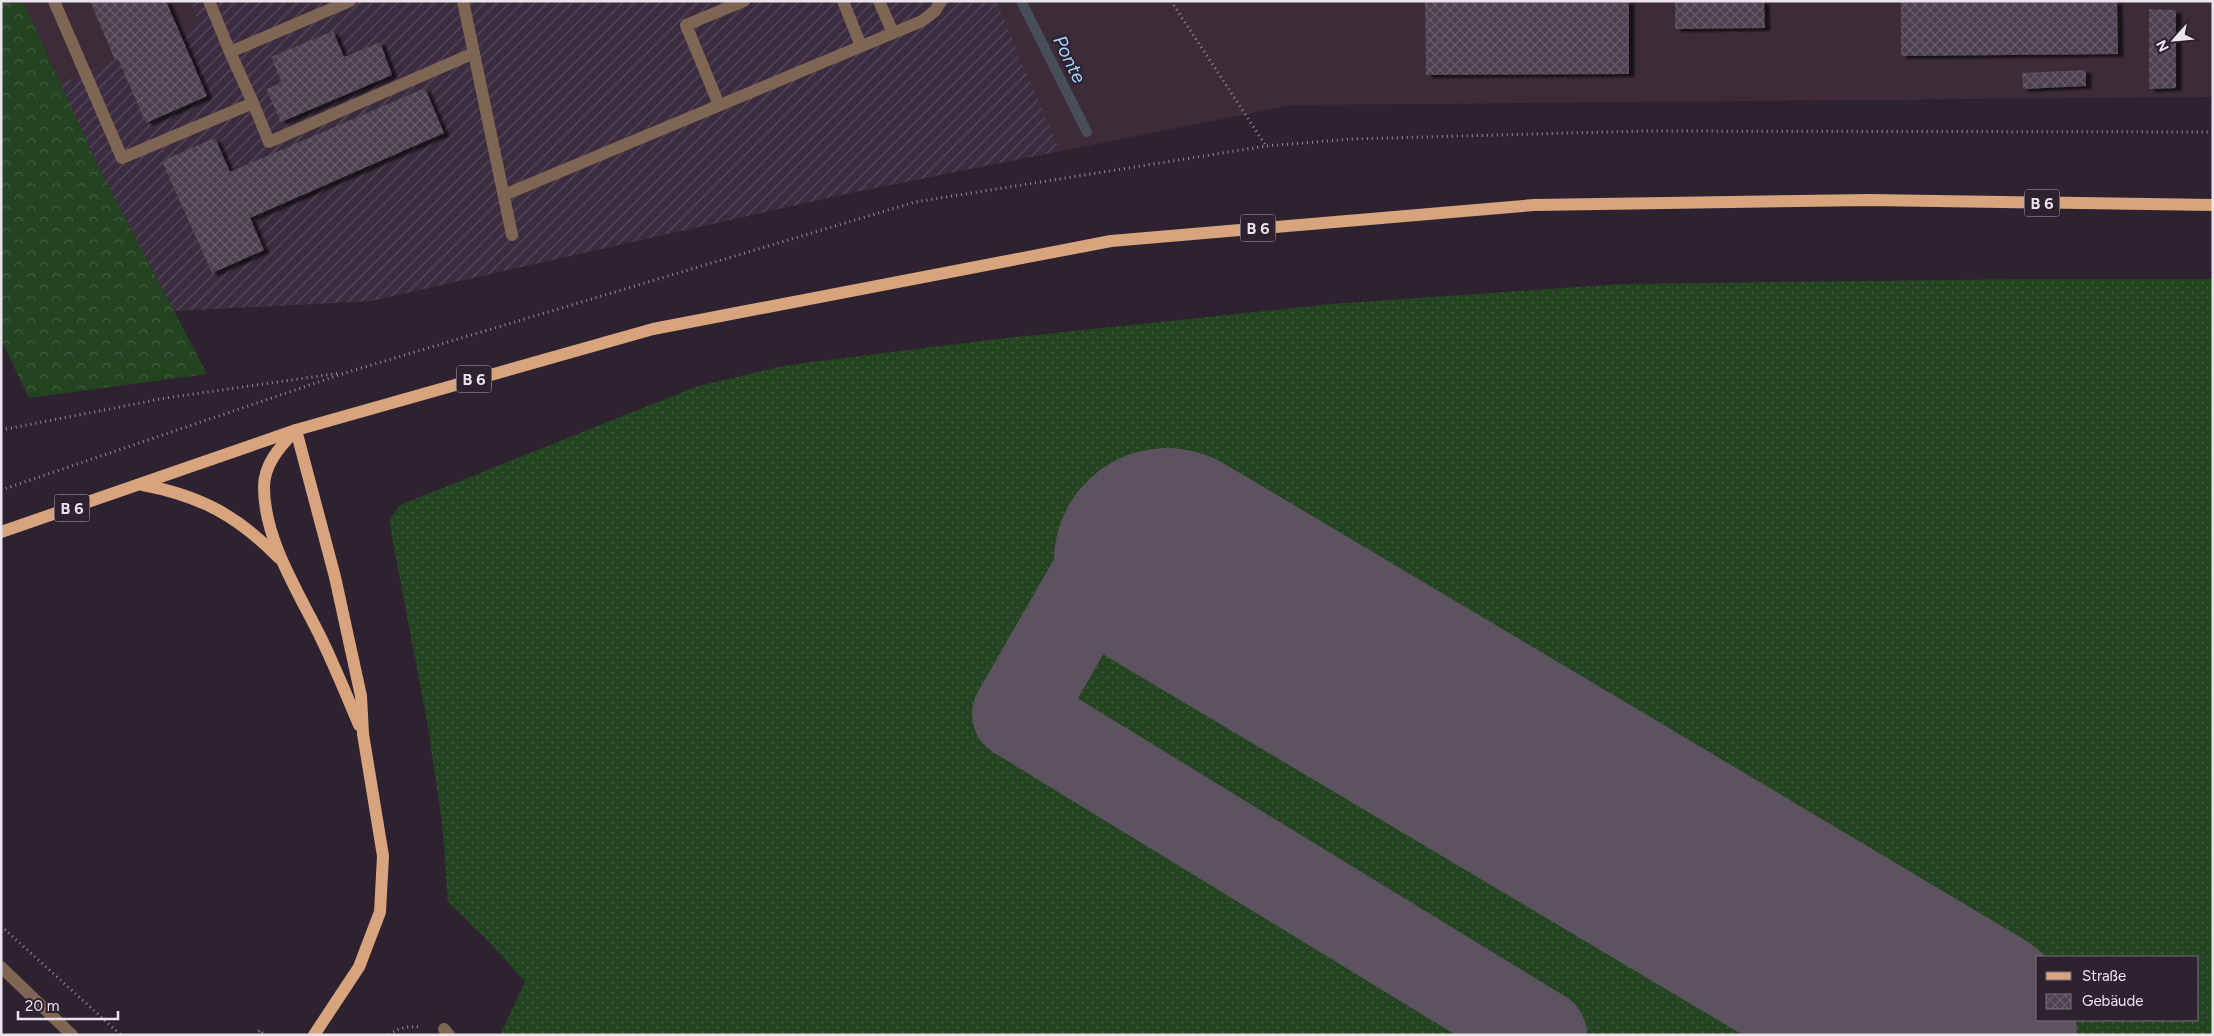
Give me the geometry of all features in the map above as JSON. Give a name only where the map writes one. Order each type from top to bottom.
[{"type":"main road","name":"B 6","points":[[1,532],[143,485],[296,430],[653,329],[1111,241],[1534,205],[1870,200],[2213,205]]},
{"type":"main road","points":[[296,430],[274,455],[264,486],[268,516],[281,560],[322,640],[363,734]]},
{"type":"main road","points":[[296,430],[335,577],[361,696],[363,734],[383,856],[380,912],[359,967],[317,1030],[305,1035]]},
{"type":"main road","points":[[143,485],[175,491],[205,502],[233,518],[259,537],[281,560]]},
{"type":"street","points":[[54,1],[122,158],[253,103]]},
{"type":"street","points":[[209,1],[269,142],[474,53]]},
{"type":"street","points":[[230,52],[350,1]]},
{"type":"street","points":[[464,1],[512,235]]},
{"type":"street","points":[[719,105],[686,25],[744,1]]},
{"type":"street","points":[[842,1],[861,46]]},
{"type":"street","points":[[879,1],[893,33]]},
{"type":"street","points":[[504,195],[922,21],[941,1]]},
{"type":"street","points":[[1,967],[72,1035]]},
{"type":"path","points":[[1171,1],[1266,146]]},
{"type":"path","points":[[1,430],[166,398],[348,372]]},
{"type":"path","points":[[1,926],[121,1035]]},
{"type":"path","points":[[389,1035],[399,1028],[407,1026],[447,1032]]},
{"type":"path","points":[[255,1035],[260,1030],[264,1035]]},
{"type":"shaded area","points":[[23,1],[2213,1],[2213,97],[1292,105],[845,194],[371,301],[174,311],[102,175]]},
{"type":"shaded area","points":[[190,1],[996,1],[1060,151],[845,194],[371,301],[174,311],[102,175],[60,84],[179,32],[198,21]]},
{"type":"green space","points":[[1,1],[23,1],[98,166],[207,374],[29,398],[1,340]]},
{"type":"green space","points":[[2213,279],[2213,1035],[500,1035],[525,982],[492,945],[448,902],[442,822],[427,721],[392,538],[390,519],[400,505],[698,386],[787,365],[997,339],[1332,304],[1620,284]]},
{"type":"building","points":[[90,1],[166,1],[207,96],[146,123],[118,59],[115,60]]},
{"type":"building","points":[[1425,1],[1629,1],[1629,74],[1426,75]]},
{"type":"building","points":[[1675,1],[1764,1],[1765,28],[1675,29]]},
{"type":"building","points":[[1901,1],[2117,1],[2118,54],[1901,56]]},
{"type":"building","points":[[2149,9],[2176,10],[2176,88],[2149,89]]},
{"type":"building","points":[[333,31],[344,57],[380,42],[392,75],[281,122],[266,89],[282,83],[271,57]]},
{"type":"building","points":[[2086,70],[2086,86],[2023,89],[2022,73]]},
{"type":"building","points":[[425,88],[444,133],[250,218],[264,250],[212,273],[162,161],[215,138],[230,172]]},
{"type":"waterway","name":"Ponte","points":[[1021,1],[1087,132]]},
{"type":"taxiway","points":[[1167,561],[1098,573],[1017,714],[1542,1035]]},
{"type":"runway","points":[[1167,561],[1964,1035]]}]
